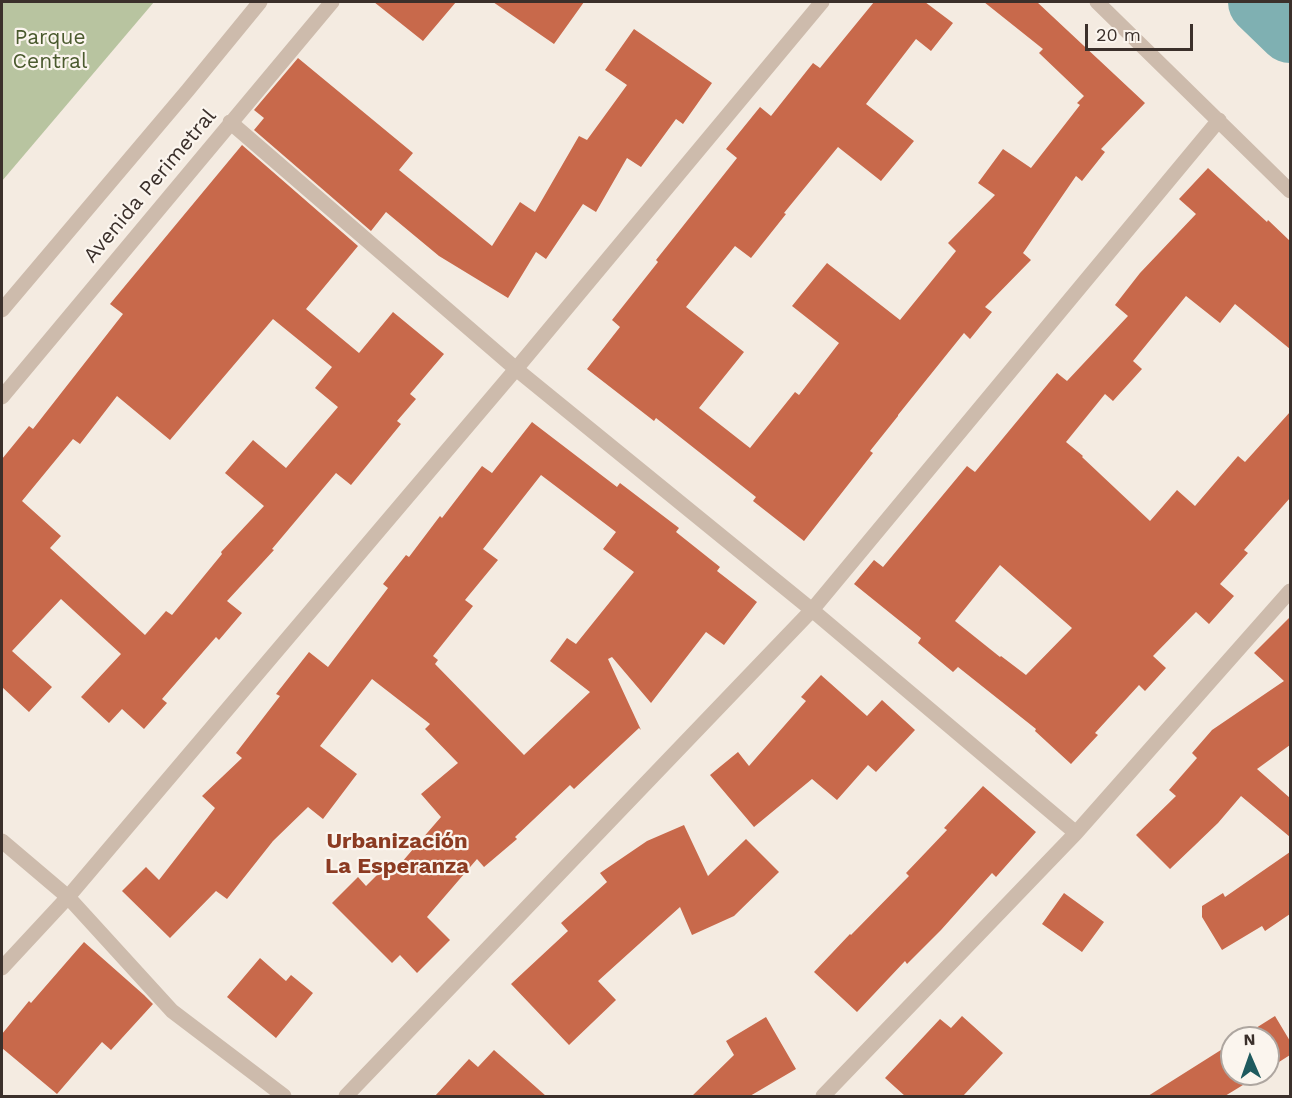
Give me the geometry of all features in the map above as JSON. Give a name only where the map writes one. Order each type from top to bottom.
[{"type":"street","name":"Avenida Perimetral","points":[[2,310],[260,2]]},
{"type":"street","name":"Avenida Perimetral","points":[[2,397],[332,2]]},
{"type":"street","points":[[2,968],[68,897],[516,369],[822,2]]},
{"type":"street","points":[[1097,2],[1290,191]]},
{"type":"street","points":[[346,1096],[812,610],[1219,120]]},
{"type":"street","points":[[230,122],[516,369],[812,610],[1076,833]]},
{"type":"street","points":[[823,1096],[1076,833],[1290,591]]},
{"type":"street","points":[[2,841],[68,897],[172,1011],[284,1096]]},
{"type":"green space","name":"Parque Central","points":[[2,2],[154,2],[2,181]]},
{"type":"building","points":[[374,2],[456,2],[423,41]]},
{"type":"building","points":[[493,2],[584,2],[554,44]]},
{"type":"building","points":[[874,2],[925,2],[953,23],[931,51],[916,39],[866,104],[914,141],[881,181],[838,147],[751,258],[735,246],[686,307],[744,352],[699,408],[750,448],[795,392],[799,395],[839,343],[792,306],[827,263],[900,320],[956,251],[948,243],[995,195],[978,183],[1003,149],[1031,168],[1080,105],[1077,103],[1084,96],[1039,53],[1043,49],[984,2],[1037,2],[1145,103],[1101,149],[1105,152],[1082,181],[1076,176],[1023,253],[1031,260],[985,307],[992,312],[970,339],[964,333],[870,451],[873,453],[804,541],[753,501],[756,497],[656,418],[654,421],[587,369],[620,327],[612,320],[658,262],[656,260],[737,158],[726,149],[760,107],[771,116],[813,63],[820,68]]},
{"type":"building","points":[[634,29],[712,83],[683,124],[676,119],[641,167],[627,158],[596,212],[583,204],[546,259],[536,252],[508,298],[439,256],[386,212],[371,231],[254,130],[264,118],[254,110],[298,58],[413,153],[399,170],[492,246],[520,202],[535,212],[579,136],[587,140],[627,85],[605,70]]},
{"type":"building","points":[[242,145],[358,246],[306,309],[359,353],[393,312],[444,354],[410,394],[416,399],[397,421],[401,424],[351,485],[336,473],[272,549],[274,550],[227,601],[242,613],[219,640],[216,637],[162,699],[167,703],[144,729],[122,709],[109,723],[81,697],[121,654],[61,599],[12,651],[52,687],[29,712],[2,687],[2,459],[29,426],[33,429],[123,314],[110,304]],"holes":[[[273,319],[332,367],[315,388],[338,407],[286,468],[253,440],[225,473],[264,506],[221,552],[222,554],[172,615],[166,611],[145,635],[50,548],[61,536],[22,501],[73,439],[80,444],[117,396],[170,440]]]},
{"type":"building","points":[[1208,168],[1290,241],[1290,349],[1235,304],[1220,323],[1186,296],[1133,361],[1142,369],[1113,401],[1105,394],[1066,442],[1150,521],[1177,490],[1195,506],[1238,456],[1245,462],[1290,412],[1290,498],[1244,550],[1248,553],[1220,584],[1234,596],[1209,624],[1196,612],[1153,656],[1166,668],[1145,691],[1139,685],[1095,733],[1098,735],[1071,764],[1035,731],[1036,729],[958,667],[953,672],[918,643],[921,638],[854,584],[874,560],[883,567],[967,466],[975,472],[1057,373],[1067,381],[1128,316],[1115,305],[1140,273],[1196,214],[1179,199]],"holes":[[[1000,565],[1072,628],[1026,675],[955,621]]]},
{"type":"building","points":[[532,422],[617,487],[620,483],[679,528],[676,532],[720,567],[717,571],[757,602],[724,645],[706,632],[651,703],[612,657],[608,659],[641,730],[639,728],[574,789],[570,785],[515,837],[517,839],[484,867],[477,859],[427,917],[450,940],[417,973],[400,955],[392,963],[332,903],[358,877],[366,886],[381,871],[388,878],[441,817],[421,794],[458,763],[425,729],[430,724],[372,679],[320,746],[357,774],[323,819],[308,807],[273,841],[227,899],[216,891],[170,938],[122,891],[146,867],[159,880],[215,808],[202,796],[242,758],[236,753],[280,696],[276,694],[309,652],[328,667],[388,588],[383,584],[406,555],[409,557],[482,466],[492,473]],"holes":[[[541,475],[616,532],[603,549],[634,572],[576,644],[567,638],[550,661],[590,692],[524,755],[435,664],[438,660],[433,656],[473,606],[465,600],[498,560],[483,549]]]},
{"type":"building","points":[[1290,617],[1290,745],[1257,769],[1290,798],[1290,837],[1241,796],[1218,823],[1170,869],[1136,835],[1176,796],[1169,790],[1197,758],[1192,753],[1212,730],[1284,681],[1254,653]]},
{"type":"building","points":[[821,675],[867,716],[882,700],[915,730],[876,772],[868,765],[837,800],[812,779],[754,827],[710,775],[738,752],[749,766],[806,701],[801,697]]},
{"type":"building","points":[[983,786],[1036,832],[996,877],[992,873],[941,930],[907,964],[905,961],[857,1012],[814,972],[909,876],[906,873],[947,830],[944,828]]},
{"type":"building","points":[[684,825],[708,876],[746,839],[779,872],[734,916],[692,935],[680,907],[598,981],[616,1000],[569,1045],[511,984],[568,931],[561,923],[607,882],[600,873],[647,841]]},
{"type":"building","points":[[1290,852],[1290,914],[1265,931],[1262,926],[1222,950],[1202,917],[1202,906],[1223,893],[1225,897]]},
{"type":"building","points":[[1064,893],[1104,922],[1082,952],[1042,924]]},
{"type":"building","points":[[84,942],[153,1004],[111,1050],[102,1042],[57,1094],[2,1048],[2,1034],[29,1001],[31,1003]]},
{"type":"building","points":[[260,958],[286,981],[291,975],[313,993],[276,1038],[227,997]]},
{"type":"building","points":[[962,1016],[1003,1053],[963,1096],[905,1096],[885,1078],[940,1019],[951,1028]]},
{"type":"building","points":[[1275,1016],[1290,1041],[1290,1055],[1280,1061],[1280,1026],[1259,1026]]},
{"type":"building","points":[[766,1017],[796,1069],[750,1096],[692,1096],[734,1055],[726,1041]]},
{"type":"building","points":[[494,1050],[546,1096],[435,1096],[469,1059],[478,1067]]},
{"type":"building","points":[[1220,1051],[1220,1086],[1241,1086],[1225,1096],[1148,1096]]},
{"type":"waterway","points":[[1260,2],[1290,31]]},
{"type":"district","name":"Urbanización La Esperanza","points":[[397,854]]}]
